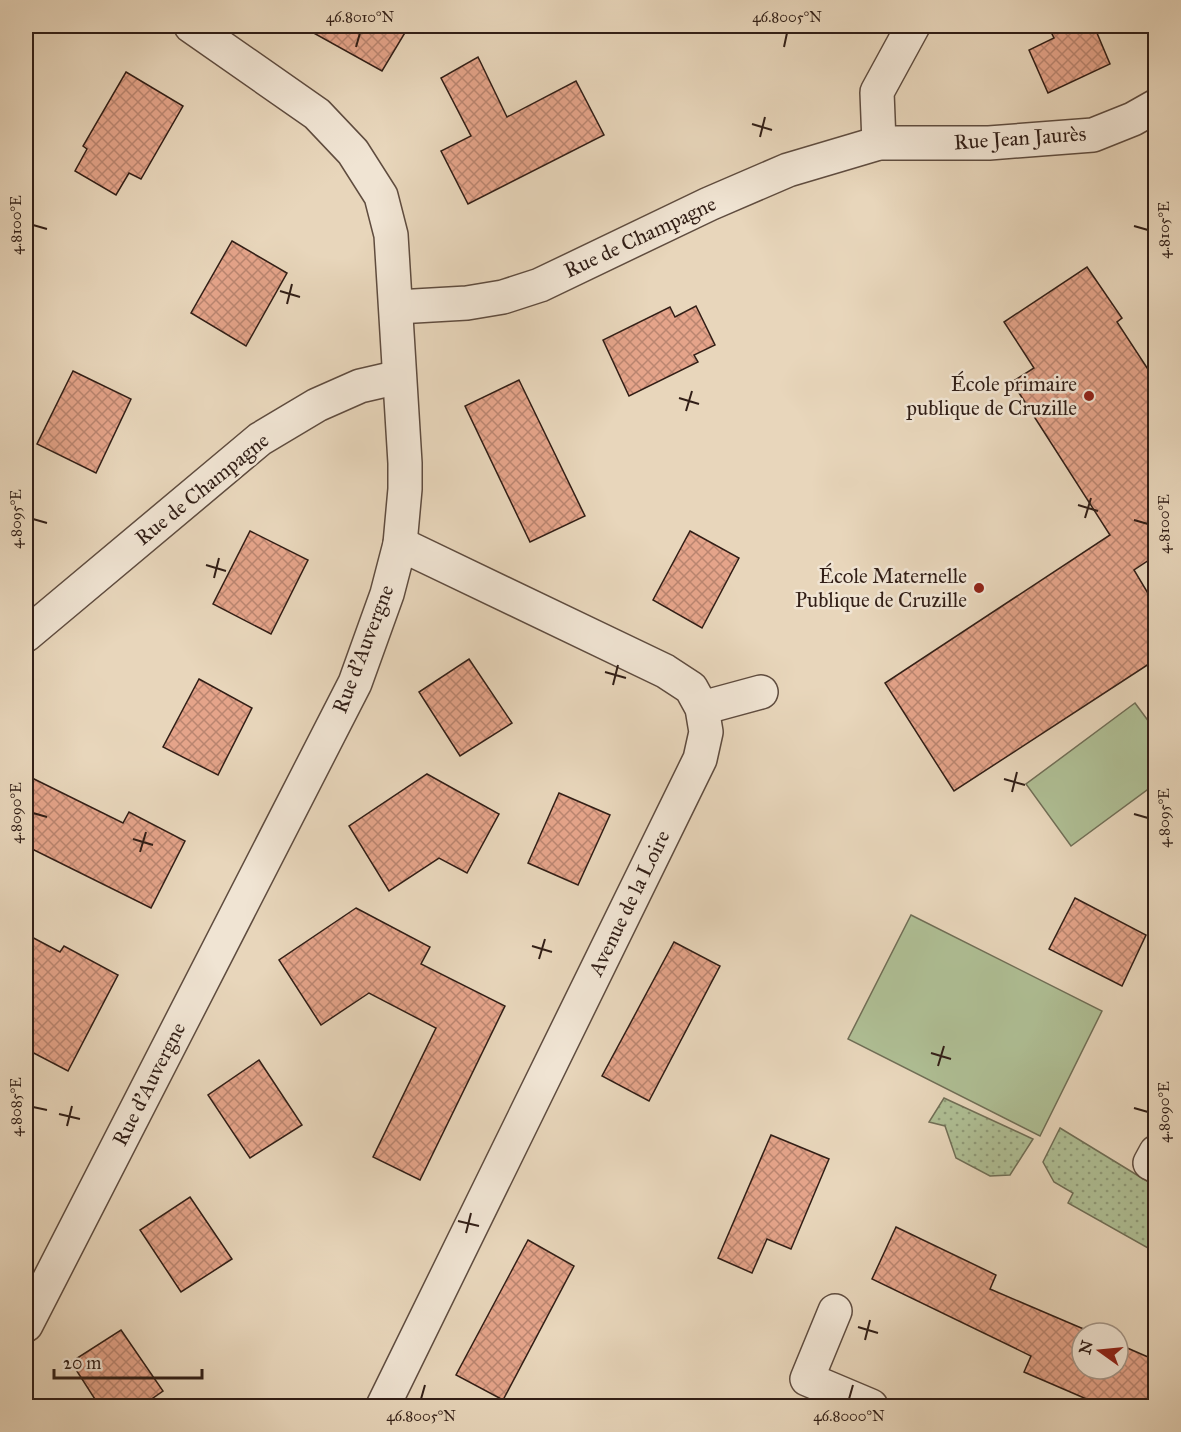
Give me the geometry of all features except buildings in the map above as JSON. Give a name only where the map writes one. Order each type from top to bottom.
[{"type":"street","name":"Rue d'Auvergne","points":[[26,1325],[355,683],[387,594],[400,544],[405,462],[397,307],[391,235],[381,196],[354,152],[317,114],[191,26]]},
{"type":"street","points":[[879,143],[877,92],[913,26]]},
{"type":"street","name":"Rue Jean Jaurès","points":[[879,143],[989,143],[1093,135],[1133,119],[1155,106]]},
{"type":"street","name":"Rue de Champagne","points":[[397,307],[467,303],[503,297],[540,285],[709,204],[788,170],[879,143]]},
{"type":"street","name":"Rue de Champagne","points":[[26,635],[260,439],[316,405],[360,386],[399,377]]},
{"type":"street","name":"Avenue de la Loire","points":[[383,1407],[700,759],[706,732],[702,708],[692,688],[665,671],[400,544]]},
{"type":"street","points":[[702,708],[761,692]]},
{"type":"street","points":[[1155,1152],[1150,1163],[1155,1166]]},
{"type":"street","points":[[835,1311],[807,1378],[870,1407]]},
{"type":"green space","points":[[1135,703],[1155,730],[1155,784],[1071,846],[1026,784]]},
{"type":"green space","points":[[911,915],[1102,1011],[1040,1136],[848,1039]]},
{"type":"green space","points":[[944,1098],[1033,1139],[1010,1175],[990,1176],[956,1158],[945,1126],[929,1122]]},
{"type":"green space","points":[[1060,1128],[1155,1186],[1155,1252],[1068,1203],[1073,1193],[1054,1182],[1043,1162]]},
{"type":"place","name":"École primaire publique de Cruzille","points":[[1089,396]]},
{"type":"place","name":"École Maternelle Publique de Cruzille","points":[[979,588]]}]
